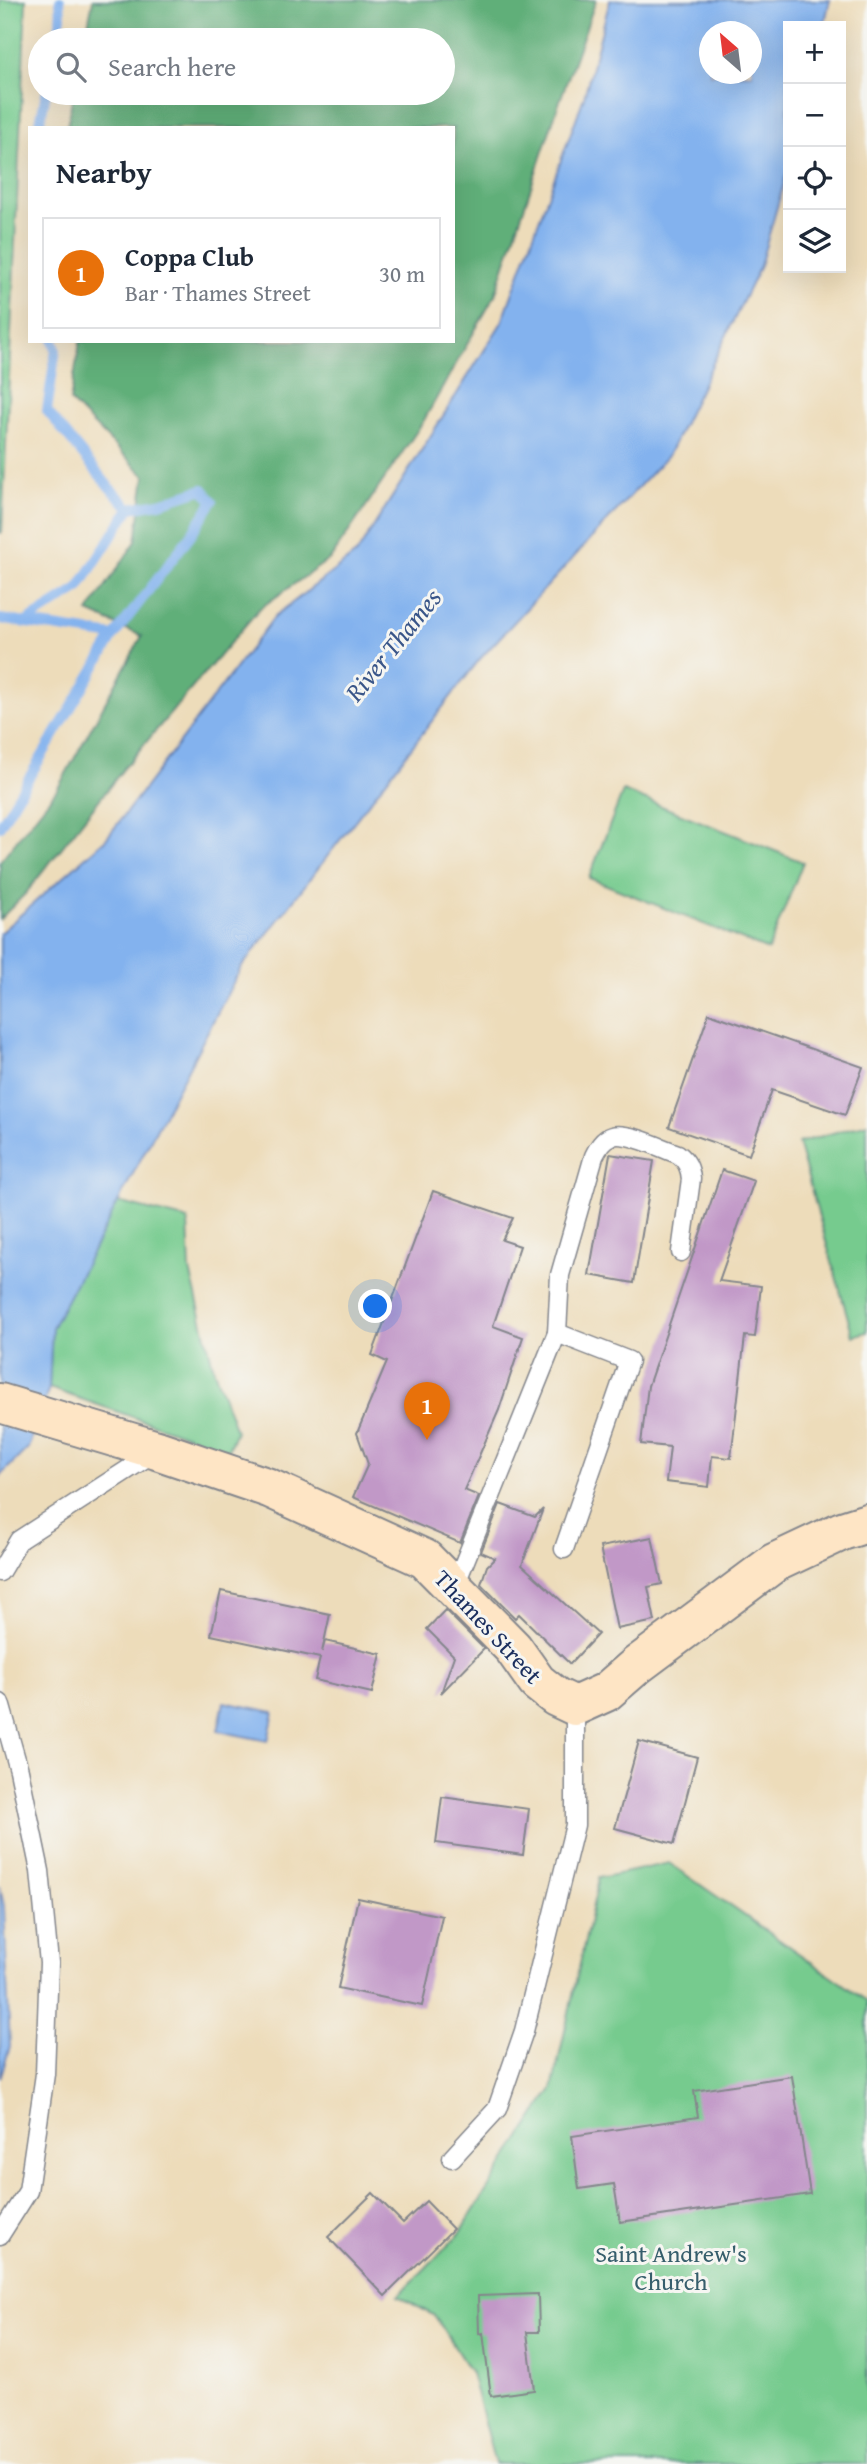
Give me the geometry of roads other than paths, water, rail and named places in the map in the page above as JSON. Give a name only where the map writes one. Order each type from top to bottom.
[{"type":"main road","name":"Thames Street","points":[[0,1403],[144,1446],[269,1488],[425,1559],[513,1648],[537,1682],[556,1698],[575,1706]]},
{"type":"main road","points":[[575,1706],[606,1692],[774,1563],[842,1531],[867,1523]]},
{"type":"lane","points":[[454,1588],[557,1333],[560,1275],[594,1156],[601,1143],[610,1136],[621,1134],[678,1154],[685,1159],[691,1179],[681,1252]]},
{"type":"lane","points":[[557,1333],[629,1361],[564,1549]]},
{"type":"lane","points":[[0,1572],[19,1540],[144,1446]]},
{"type":"lane","points":[[0,1703],[19,1770],[40,1871],[49,1963],[45,2074],[28,2191],[0,2235]]},
{"type":"lane","points":[[452,2158],[497,2109],[524,2031],[575,1825],[575,1706]]},
{"type":"water","name":"River Thames","points":[[610,0],[830,0],[825,21],[783,21],[783,186],[760,266],[669,454],[480,659],[241,968],[52,1328],[49,1388],[28,1448],[0,1476],[0,933],[106,839],[275,616],[357,553],[502,322],[584,97]]},
{"type":"water","points":[[224,1702],[274,1712],[268,1741],[218,1731]]},
{"type":"water","points":[[0,1886],[4,1906],[10,2047],[0,2078]]},
{"type":"waterway","points":[[59,28],[60,0]]},
{"type":"waterway","points":[[39,126],[44,105]]},
{"type":"waterway","points":[[0,826],[114,636],[190,536],[213,501],[203,489],[160,503],[130,508],[110,488],[47,411],[56,349],[54,343]]},
{"type":"waterway","points":[[26,622],[78,589],[130,508]]},
{"type":"waterway","points":[[0,619],[114,636]]},
{"type":"place","name":"Coppa Club","points":[[427,1440]]},
{"type":"park label","name":"Saint Andrew's Church","points":[[671,2268]]}]
